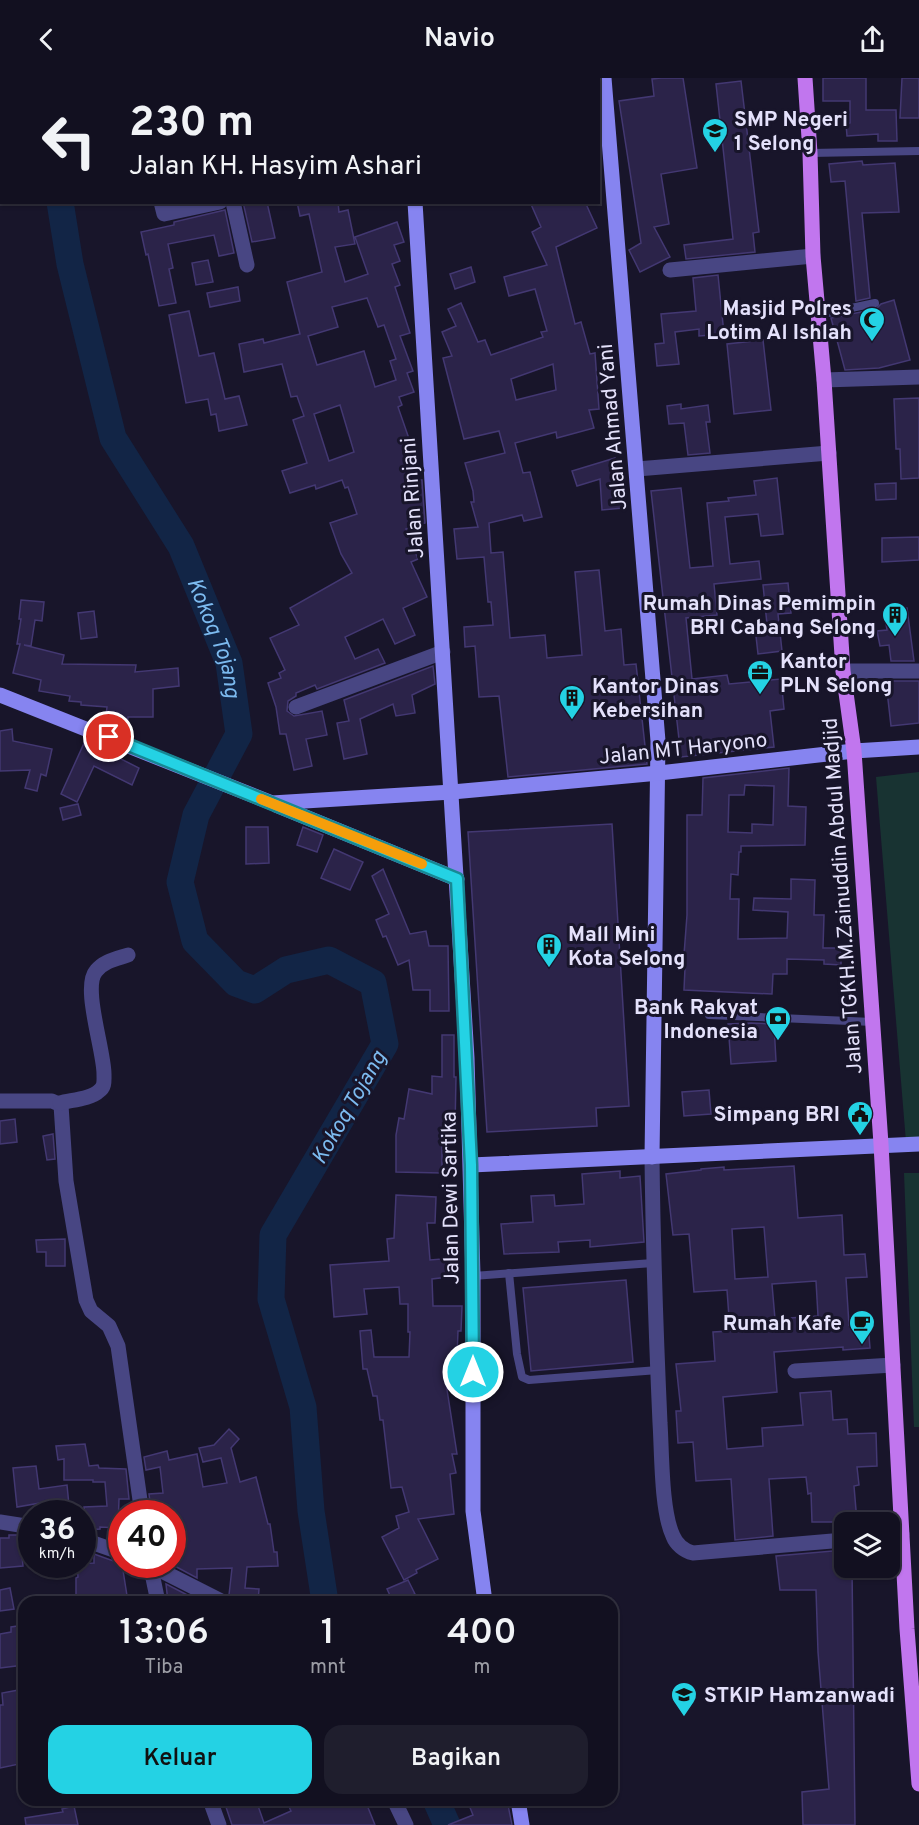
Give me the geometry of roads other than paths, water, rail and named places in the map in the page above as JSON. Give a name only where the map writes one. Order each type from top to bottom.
[{"type":"main road","name":"Jalan TGKH.M.Zainuddin Abdul Madjid","points":[[805,78],[813,256],[824,380],[843,671],[854,752],[881,1144],[893,1365],[896,1512]]},
{"type":"main road","name":"Jalan TGKH.M.Zainuddin Abdul Madjid","points":[[900,1578],[919,1784]]},
{"type":"street","name":"Jalan Ahmad Yani","points":[[604,78],[637,470],[659,773],[652,1157]]},
{"type":"street","points":[[162,204],[164,214],[211,204]]},
{"type":"street","points":[[233,204],[248,265]]},
{"type":"street","name":"Jalan Rinjani","points":[[415,204],[452,792]]},
{"type":"street","points":[[670,270],[813,256]]},
{"type":"street","points":[[824,380],[919,376]]},
{"type":"street","points":[[637,470],[829,453]]},
{"type":"street","points":[[296,707],[443,652]]},
{"type":"street","points":[[843,671],[919,671]]},
{"type":"street","points":[[0,695],[192,770],[457,879]]},
{"type":"street","name":"Jalan MT Haryono","points":[[272,804],[452,792],[919,747]]},
{"type":"street","name":"Jalan Dewi Sartika","points":[[452,792],[471,1165],[473,1511],[484,1596]]},
{"type":"street","points":[[0,1101],[60,1103],[100,1091],[104,1084],[104,1059],[92,1003],[90,981],[96,971],[109,960],[128,955]]},
{"type":"street","points":[[60,1103],[66,1181],[86,1300],[91,1311],[109,1326],[118,1346],[140,1500]]},
{"type":"street","points":[[471,1165],[919,1143]]},
{"type":"street","points":[[652,1157],[653,1263],[662,1466],[668,1517],[673,1537],[682,1548],[693,1553],[834,1541]]},
{"type":"street","points":[[795,1371],[893,1365]]},
{"type":"street","points":[[0,1522],[18,1525]]},
{"type":"street","points":[[152,1578],[157,1596]]},
{"type":"street","points":[[175,1578],[212,1596]]},
{"type":"street","points":[[212,1806],[219,1825]]},
{"type":"street","points":[[397,1806],[406,1825]]},
{"type":"street","points":[[519,1806],[522,1825]]},
{"type":"lane","points":[[810,153],[919,151]]},
{"type":"lane","points":[[818,315],[875,303]]},
{"type":"lane","points":[[709,1015],[873,1022]]},
{"type":"lane","points":[[473,1276],[653,1263]]},
{"type":"lane","points":[[509,1274],[517,1354],[522,1377],[529,1380],[658,1370]]},
{"type":"waterway","name":"Kokoq Tojang","points":[[60,204],[70,264],[113,438],[181,546],[229,663],[239,734],[196,815],[180,882],[195,941],[236,983],[255,990],[286,970],[329,960],[373,983],[385,1044],[273,1235],[271,1299],[303,1407],[311,1511],[324,1596]]},
{"type":"waterway","name":"Kokoq Tojang","points":[[439,1806],[447,1825]]},
{"type":"place","name":"SMP Negeri 1 Selong","points":[[715,154]]},
{"type":"place","name":"Masjid Polres Lotim Al Ishlah","points":[[872,343]]},
{"type":"place","name":"Rumah Dinas Pemimpin BRI Cabang Selong","points":[[895,638]]},
{"type":"place","name":"Kantor PLN Selong","points":[[760,696]]},
{"type":"place","name":"Kantor Dinas Kebersihan","points":[[572,721]]},
{"type":"place","name":"Mall Mini Kota Selong","points":[[549,969]]},
{"type":"place","name":"Bank Rakyat Indonesia","points":[[778,1042]]},
{"type":"place","name":"Simpang BRI","points":[[860,1137]]},
{"type":"place","name":"Rumah Kafe","points":[[862,1346]]},
{"type":"place","name":"STKIP Hamzanwadi","points":[[684,1718]]}]
